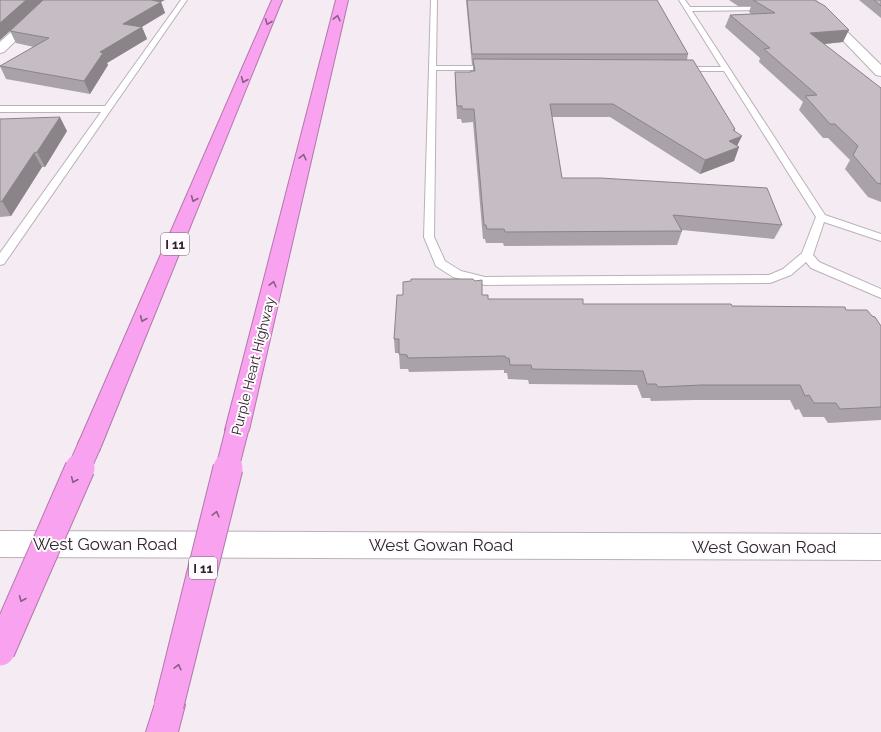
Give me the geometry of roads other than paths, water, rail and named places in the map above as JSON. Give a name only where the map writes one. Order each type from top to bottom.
[{"type":"highway","name":"I 11","points":[[0,651],[90,444],[277,0]]},
{"type":"highway","name":"Purple Heart Highway","points":[[166,718],[342,0]]},
{"type":"street","points":[[0,49],[52,0]]},
{"type":"street","points":[[809,0],[881,72]]},
{"type":"street","name":"West Gowan Road","points":[[0,544],[881,547]]},
{"type":"lane","points":[[0,261],[184,0]]},
{"type":"lane","points":[[434,0],[429,237],[440,263],[457,274],[485,281],[770,279],[786,272],[807,255],[821,217]]},
{"type":"lane","points":[[682,0],[821,217],[881,238]]},
{"type":"lane","points":[[688,9],[772,9]]},
{"type":"lane","points":[[433,68],[496,68]]},
{"type":"lane","points":[[670,69],[726,69]]},
{"type":"lane","points":[[0,109],[106,109]]},
{"type":"lane","points":[[807,255],[815,264],[881,294]]}]
